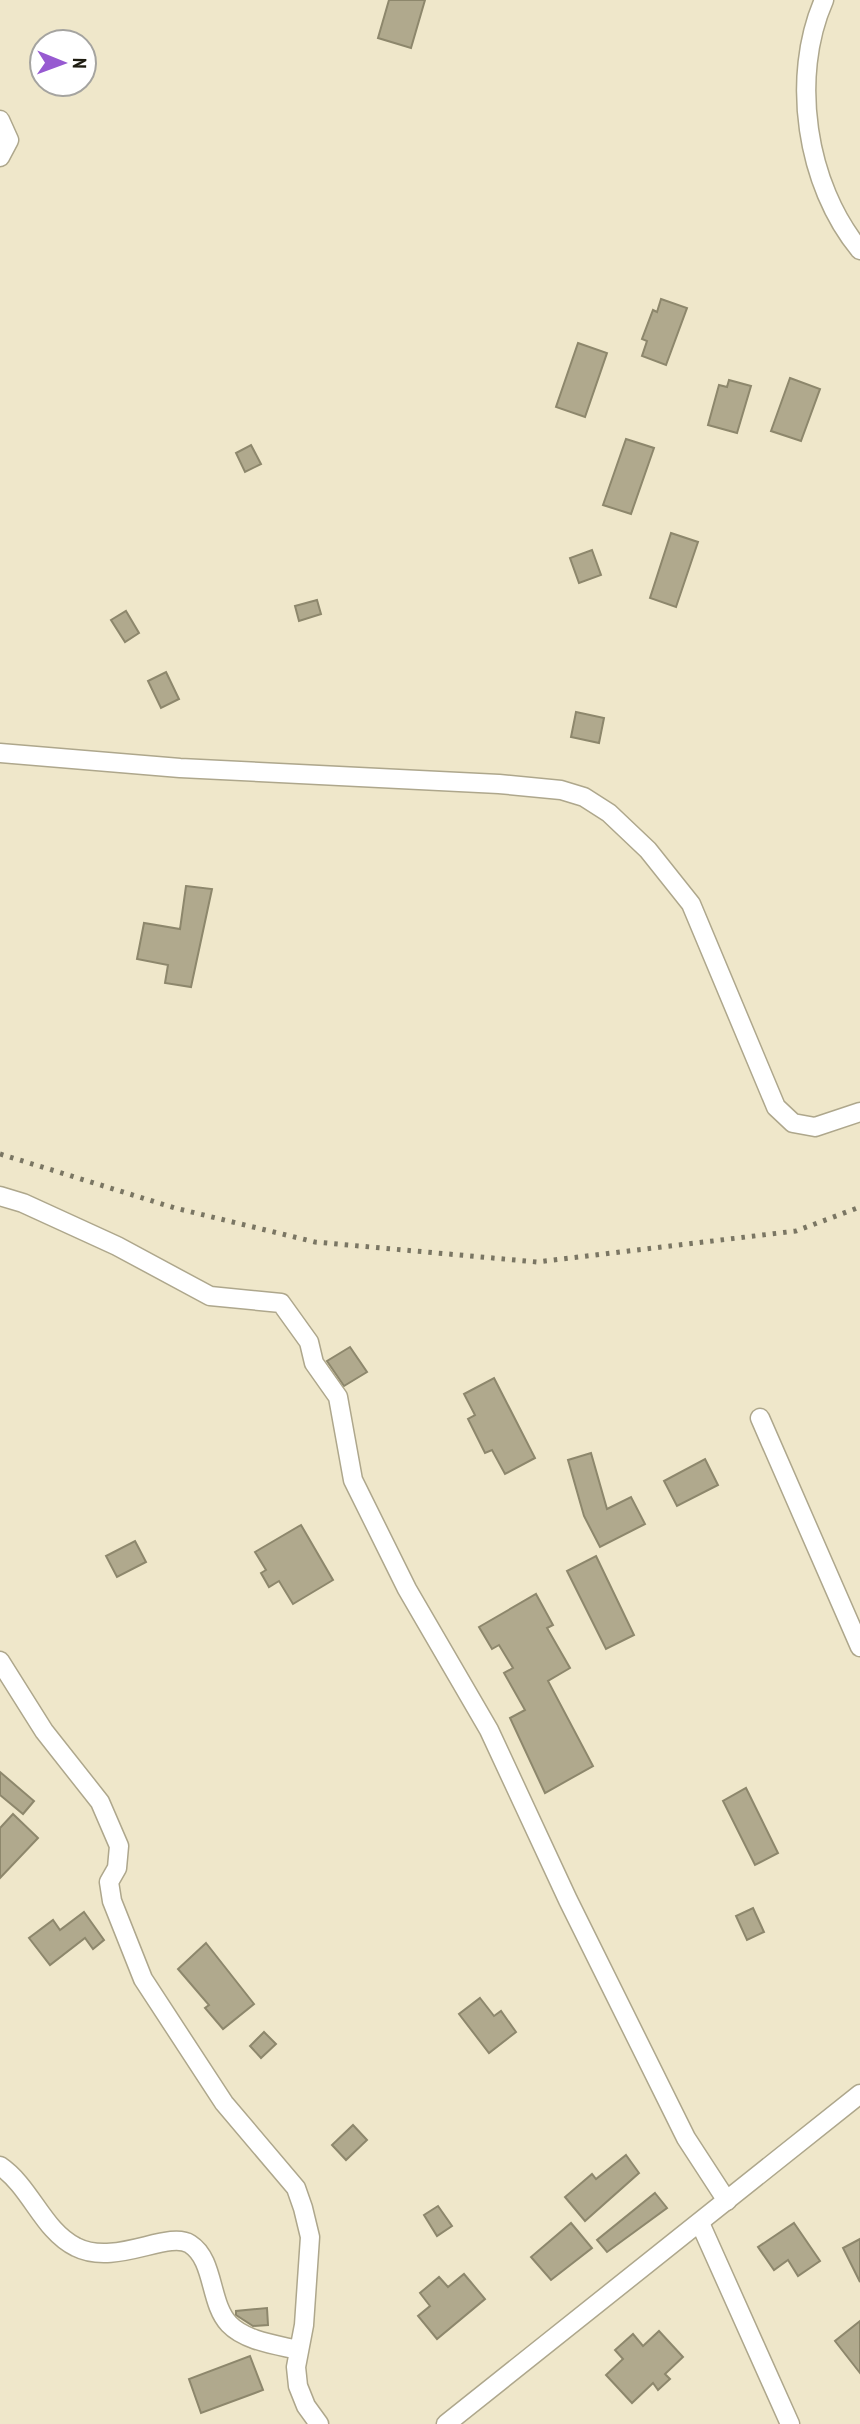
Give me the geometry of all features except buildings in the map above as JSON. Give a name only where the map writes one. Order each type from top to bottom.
[{"type":"street","points":[[824,0],[813,24],[804,88],[810,139],[834,211],[860,250]]},
{"type":"street","points":[[0,120],[9,140],[0,157]]},
{"type":"street","points":[[0,753],[180,768],[499,785],[561,790],[584,797],[609,813],[648,850],[691,904],[776,1107],[793,1123],[815,1128],[860,1112]]},
{"type":"street","points":[[0,1196],[23,1203],[117,1246],[210,1296],[281,1303],[292,1315],[309,1342],[314,1363],[338,1397],[353,1480],[407,1589],[489,1730],[568,1900],[686,2138],[727,2202]]},
{"type":"street","points":[[760,1418],[860,1647]]},
{"type":"street","points":[[0,1661],[44,1731],[100,1802],[119,1846],[117,1868],[109,1882],[112,1900],[143,1979],[224,2103],[296,2189],[310,2237],[304,2325],[296,2367],[298,2386],[319,2424]]},
{"type":"street","points":[[446,2424],[860,2094]]},
{"type":"street","points":[[0,2166],[31,2196],[63,2239],[76,2247],[111,2255],[175,2241],[189,2243],[200,2254],[218,2308],[230,2325],[245,2335],[298,2350]]},
{"type":"street","points":[[701,2223],[790,2424]]},
{"type":"railway","points":[[0,1154],[175,1208],[315,1242],[537,1262],[796,1231],[860,1207]]}]
